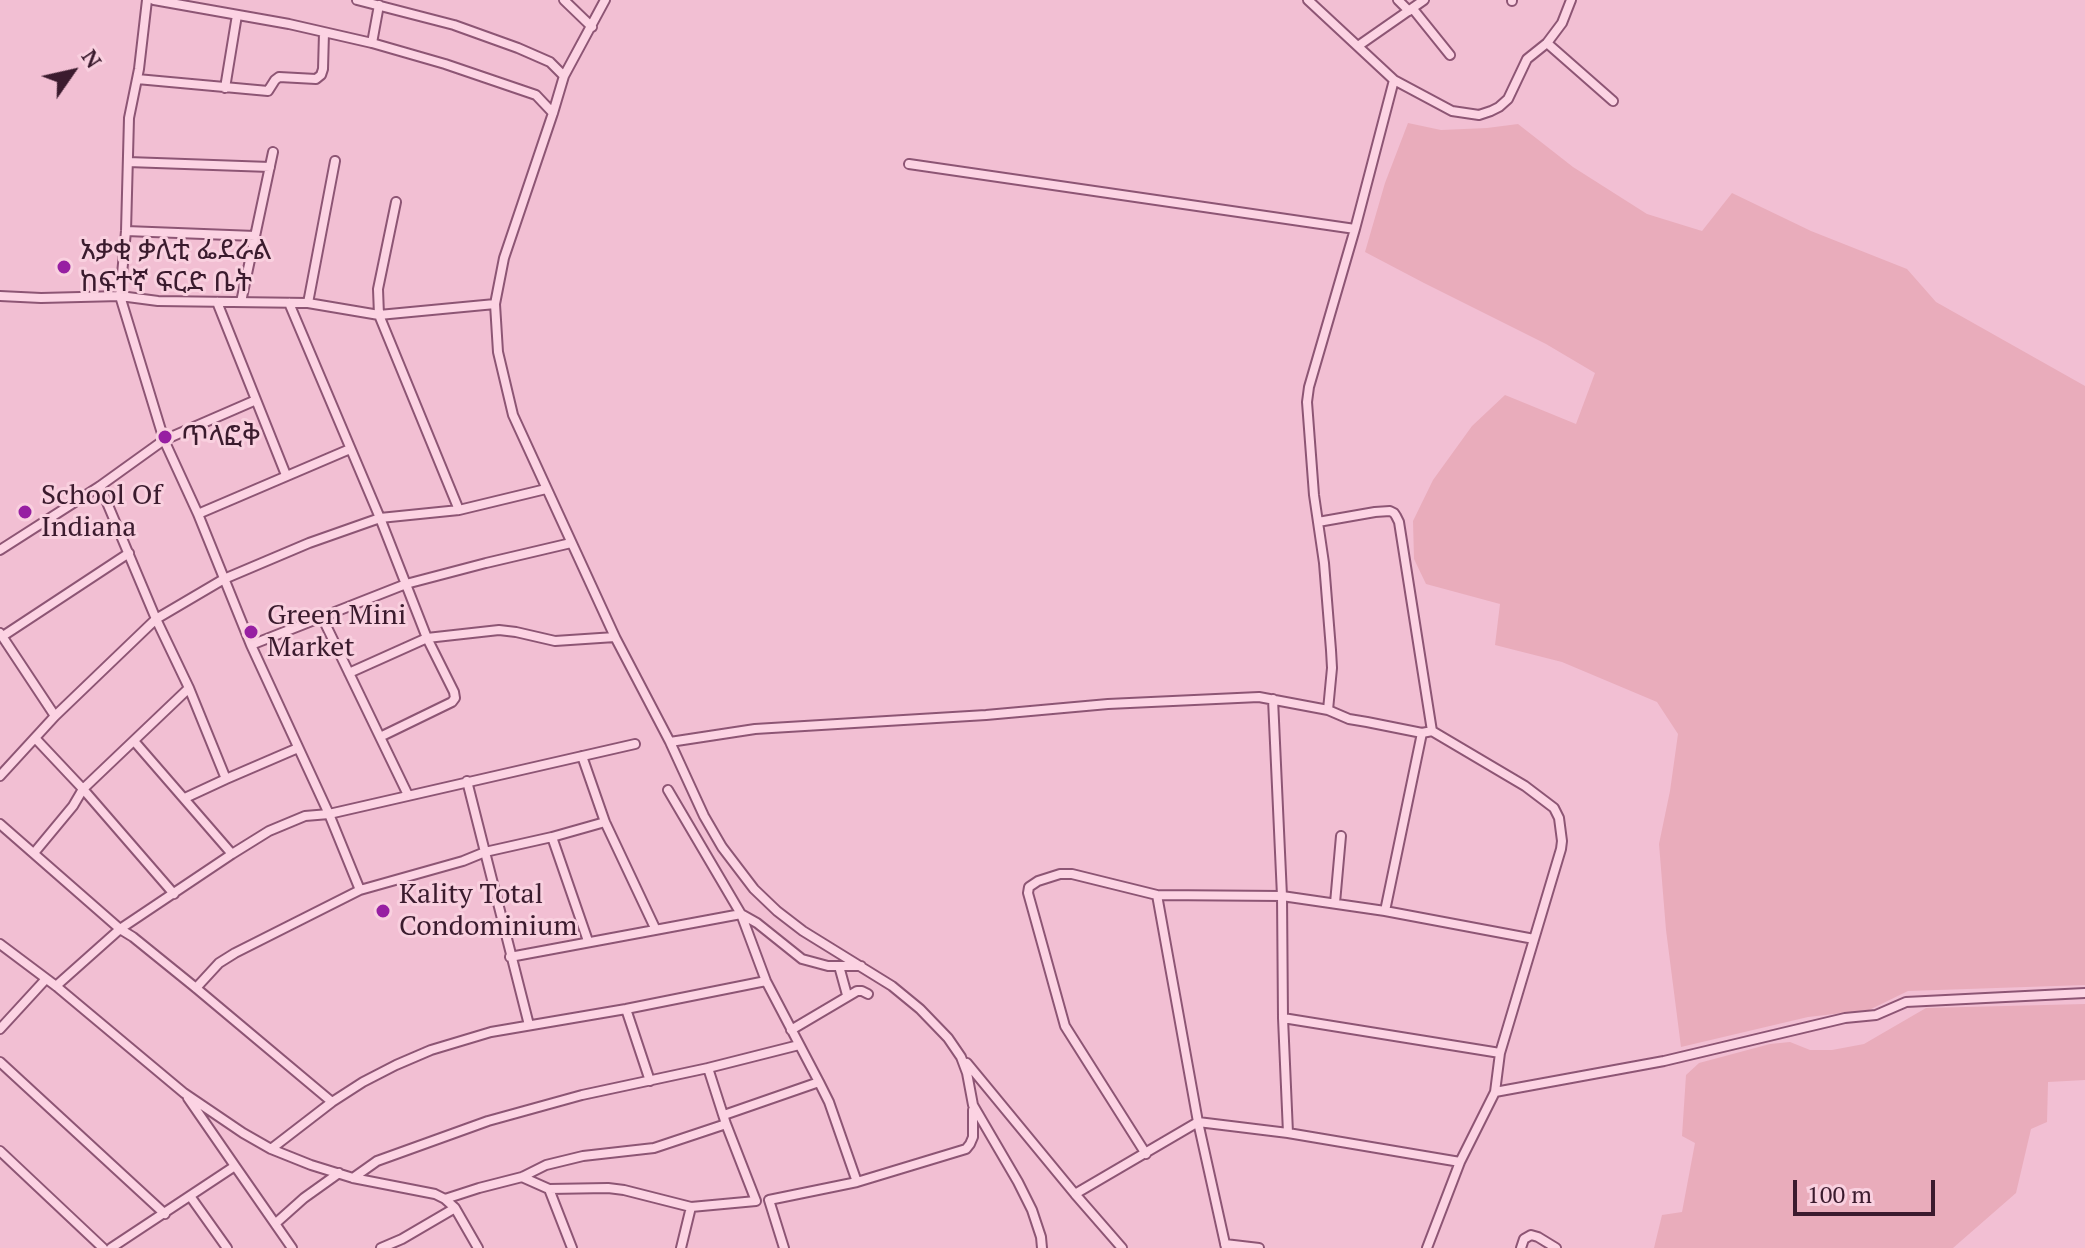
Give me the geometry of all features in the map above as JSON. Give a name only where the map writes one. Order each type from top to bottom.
[{"type":"street","points":[[147,0],[129,118],[126,231],[120,296],[164,440],[360,890]]},
{"type":"street","points":[[154,0],[289,24],[372,43],[536,95],[553,113]]},
{"type":"street","points":[[357,0],[454,25],[518,48],[550,62],[564,76]]},
{"type":"street","points":[[564,0],[592,27]]},
{"type":"street","points":[[605,0],[564,76],[504,258],[495,304],[498,352],[513,415],[615,637],[722,847],[754,889],[803,931],[892,986],[920,1009],[948,1038],[1122,1248]]},
{"type":"street","points":[[1308,0],[1394,80],[1452,111],[1479,115],[1499,107],[1508,99],[1527,59],[1547,43],[1562,23],[1571,0]]},
{"type":"street","points":[[1398,0],[1411,10],[1450,55]]},
{"type":"street","points":[[1358,46],[1424,0]]},
{"type":"street","points":[[372,43],[379,5]]},
{"type":"street","points":[[225,88],[237,15]]},
{"type":"street","points":[[137,79],[268,91],[279,77],[316,79],[321,75],[324,33]]},
{"type":"street","points":[[1547,43],[1613,101]]},
{"type":"street","points":[[1328,710],[1331,659],[1307,402],[1394,80]]},
{"type":"street","points":[[241,302],[273,152]]},
{"type":"street","points":[[308,303],[335,161]]},
{"type":"street","points":[[128,162],[270,167]]},
{"type":"street","points":[[909,164],[1355,229]]},
{"type":"street","points":[[396,202],[378,289],[379,315],[459,510]]},
{"type":"street","points":[[126,231],[255,236]]},
{"type":"street","points":[[0,296],[120,296],[149,300],[308,303],[379,315],[495,304]]},
{"type":"street","points":[[217,302],[286,475]]},
{"type":"street","points":[[289,303],[427,638],[455,698],[380,737]]},
{"type":"street","points":[[0,550],[100,486],[164,440],[256,400]]},
{"type":"street","points":[[198,514],[350,449]]},
{"type":"street","points":[[100,486],[226,779]]},
{"type":"street","points":[[0,776],[55,716],[156,619],[224,579],[309,543],[380,518],[459,510],[546,489]]},
{"type":"street","points":[[1318,522],[1375,512],[1390,511],[1396,516],[1432,731]]},
{"type":"street","points":[[251,645],[406,584],[571,543]]},
{"type":"street","points":[[55,716],[1,634],[129,553]]},
{"type":"street","points":[[322,617],[408,795]]},
{"type":"street","points":[[349,673],[427,638],[499,630],[555,641],[615,637]]},
{"type":"street","points":[[34,853],[83,789],[189,688]]},
{"type":"street","points":[[670,742],[755,729],[1108,704],[1259,697],[1328,710],[1349,719],[1422,733],[1432,731],[1525,786],[1554,808],[1559,818],[1562,841],[1500,1053],[1495,1092],[1460,1162],[1427,1248]]},
{"type":"street","points":[[1273,699],[1288,1133]]},
{"type":"street","points":[[1385,911],[1422,733]]},
{"type":"street","points":[[35,738],[174,894]]},
{"type":"street","points":[[134,741],[232,854]]},
{"type":"street","points":[[56,986],[120,929],[269,831],[316,813],[329,814],[635,744]]},
{"type":"street","points":[[185,798],[298,748]]},
{"type":"street","points":[[582,756],[605,822],[655,928]]},
{"type":"street","points":[[467,781],[529,1025]]},
{"type":"street","points":[[668,790],[741,914],[766,981],[829,1102],[857,1182]]},
{"type":"street","points":[[196,988],[219,963],[235,953],[360,890],[485,852],[605,822]]},
{"type":"street","points":[[0,824],[120,929],[332,1102]]},
{"type":"street","points":[[1335,903],[1341,836]]},
{"type":"street","points":[[552,837],[588,941]]},
{"type":"street","points":[[468,859],[486,862]]},
{"type":"street","points":[[1146,1154],[1065,1026],[1028,893],[1029,887],[1038,881],[1060,874],[1072,874],[1157,895],[1282,896],[1385,911],[1534,939]]},
{"type":"street","points":[[1157,895],[1198,1122],[1226,1246],[1259,1248]]},
{"type":"street","points":[[510,957],[741,914],[802,959],[813,963],[861,966]]},
{"type":"street","points":[[0,944],[56,986],[184,1093],[217,1116],[271,1149],[311,1165],[445,1199],[455,1208],[478,1248]]},
{"type":"street","points":[[839,966],[847,995]]},
{"type":"street","points":[[0,1029],[45,980]]},
{"type":"street","points":[[271,1149],[332,1102],[396,1065],[431,1050],[491,1032],[766,981]]},
{"type":"street","points":[[791,1030],[847,995],[857,991],[868,994]]},
{"type":"street","points":[[1495,1092],[1664,1061],[1845,1018],[1876,1015],[1906,1002],[2085,993]]},
{"type":"street","points":[[626,1009],[650,1081]]},
{"type":"street","points":[[1283,1018],[1500,1053]]},
{"type":"street","points":[[353,1178],[377,1161],[488,1121],[582,1095],[799,1045]]},
{"type":"street","points":[[522,1177],[549,1189],[624,1190],[691,1207],[769,1200],[857,1182],[966,1149],[973,1137],[973,1105],[961,1057]]},
{"type":"street","points":[[0,1062],[165,1214]]},
{"type":"street","points":[[708,1068],[756,1201]]},
{"type":"street","points":[[445,1199],[522,1177],[546,1165],[596,1154],[654,1148],[819,1082]]},
{"type":"street","points":[[184,1093],[276,1223],[289,1247]]},
{"type":"street","points":[[973,1105],[1032,1210],[1042,1248]]},
{"type":"street","points":[[1075,1194],[1198,1122],[1288,1133],[1460,1162]]},
{"type":"street","points":[[0,1151],[103,1248]]},
{"type":"street","points":[[111,1248],[235,1166]]},
{"type":"street","points":[[276,1223],[339,1173]]},
{"type":"street","points":[[549,1189],[572,1248]]},
{"type":"street","points":[[190,1196],[227,1248]]},
{"type":"street","points":[[769,1200],[784,1248]]},
{"type":"street","points":[[681,1248],[691,1207]]},
{"type":"street","points":[[381,1248],[455,1208]]},
{"type":"street","points":[[1521,1248],[1524,1239],[1531,1235],[1556,1248]]},
{"type":"street","points":[[125,1239],[131,1248]]},
{"type":"shaded area","points":[[1408,123],[1441,130],[1518,124],[1573,167],[1647,214],[1702,231],[1732,193],[1811,231],[1907,269],[1936,302],[2085,386],[2085,985],[1908,991],[1869,1010],[1808,1017],[1681,1047],[1659,844],[1678,734],[1657,702],[1562,662],[1495,645],[1500,604],[1426,584],[1414,559],[1413,521],[1433,480],[1472,426],[1505,395],[1576,424],[1595,373],[1546,344],[1365,252],[1385,183]]},
{"type":"shaded area","points":[[2085,1004],[2085,1080],[2048,1082],[2047,1122],[2031,1129],[2016,1193],[1953,1248],[1654,1248],[1662,1215],[1682,1212],[1695,1143],[1682,1136],[1686,1075],[1699,1063],[1770,1044],[1790,1042],[1810,1050],[1832,1050],[1864,1044],[1926,1008]]},
{"type":"place","name":"አቃቂ ቃሊቲ ፌደራል ከፍተኛ ፍርድ ቤት","points":[[64,267]]},
{"type":"place","name":"ጥላፎቅ","points":[[165,437]]},
{"type":"place","name":"School Of Indiana","points":[[25,512]]},
{"type":"place","name":"Green Mini Market","points":[[251,632]]},
{"type":"place","name":"Kality Total Condominium","points":[[383,911]]}]
